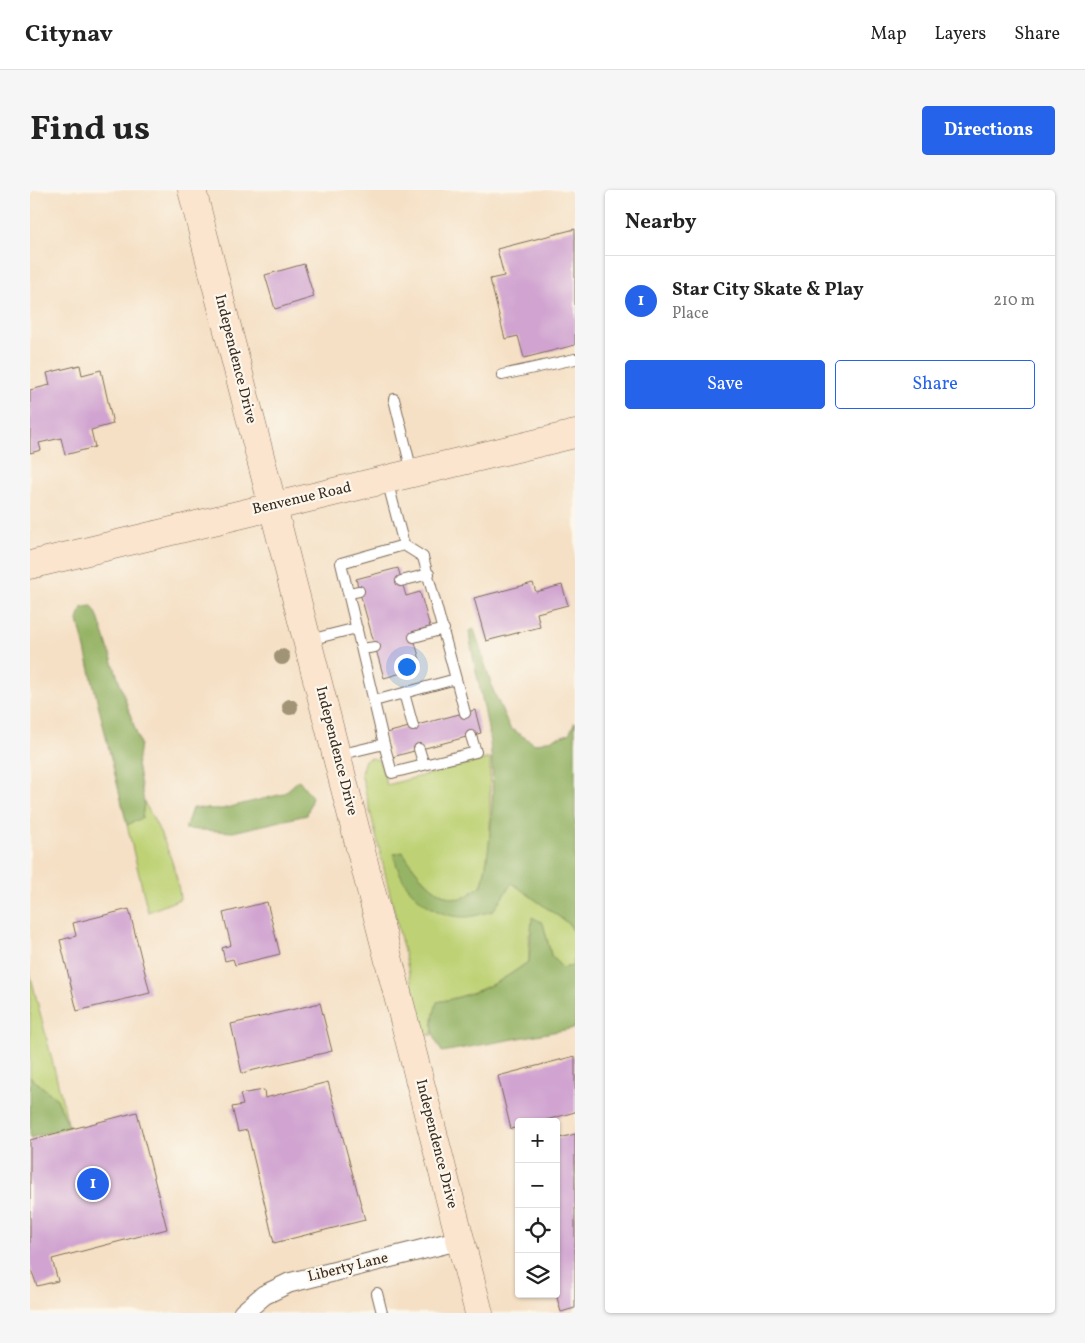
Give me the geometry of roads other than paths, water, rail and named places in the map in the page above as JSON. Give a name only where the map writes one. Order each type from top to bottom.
[{"type":"street","name":"Independence Drive","points":[[192,190],[479,1313]]},
{"type":"street","name":"Benvenue Road","points":[[30,565],[575,434]]},
{"type":"street","name":"Liberty Lane","points":[[243,1313],[264,1295],[289,1283],[460,1240]]},
{"type":"lane","points":[[502,375],[575,358]]},
{"type":"lane","points":[[394,399],[412,473]]},
{"type":"lane","points":[[386,479],[404,545],[423,557],[444,629],[465,713]]},
{"type":"lane","points":[[404,545],[341,563],[392,773],[476,752],[471,736]]},
{"type":"lane","points":[[401,581],[428,574]]},
{"type":"lane","points":[[349,593],[360,591]]},
{"type":"lane","points":[[308,640],[357,628]]},
{"type":"lane","points":[[414,637],[444,629]]},
{"type":"lane","points":[[362,650],[375,647]]},
{"type":"lane","points":[[374,701],[456,679]]},
{"type":"lane","points":[[404,693],[413,726]]},
{"type":"lane","points":[[337,755],[384,744]]},
{"type":"lane","points":[[420,749],[424,765]]},
{"type":"lane","points":[[377,1294],[382,1313]]},
{"type":"place","name":"Star City Skate & Play","points":[[93,1184]]}]
